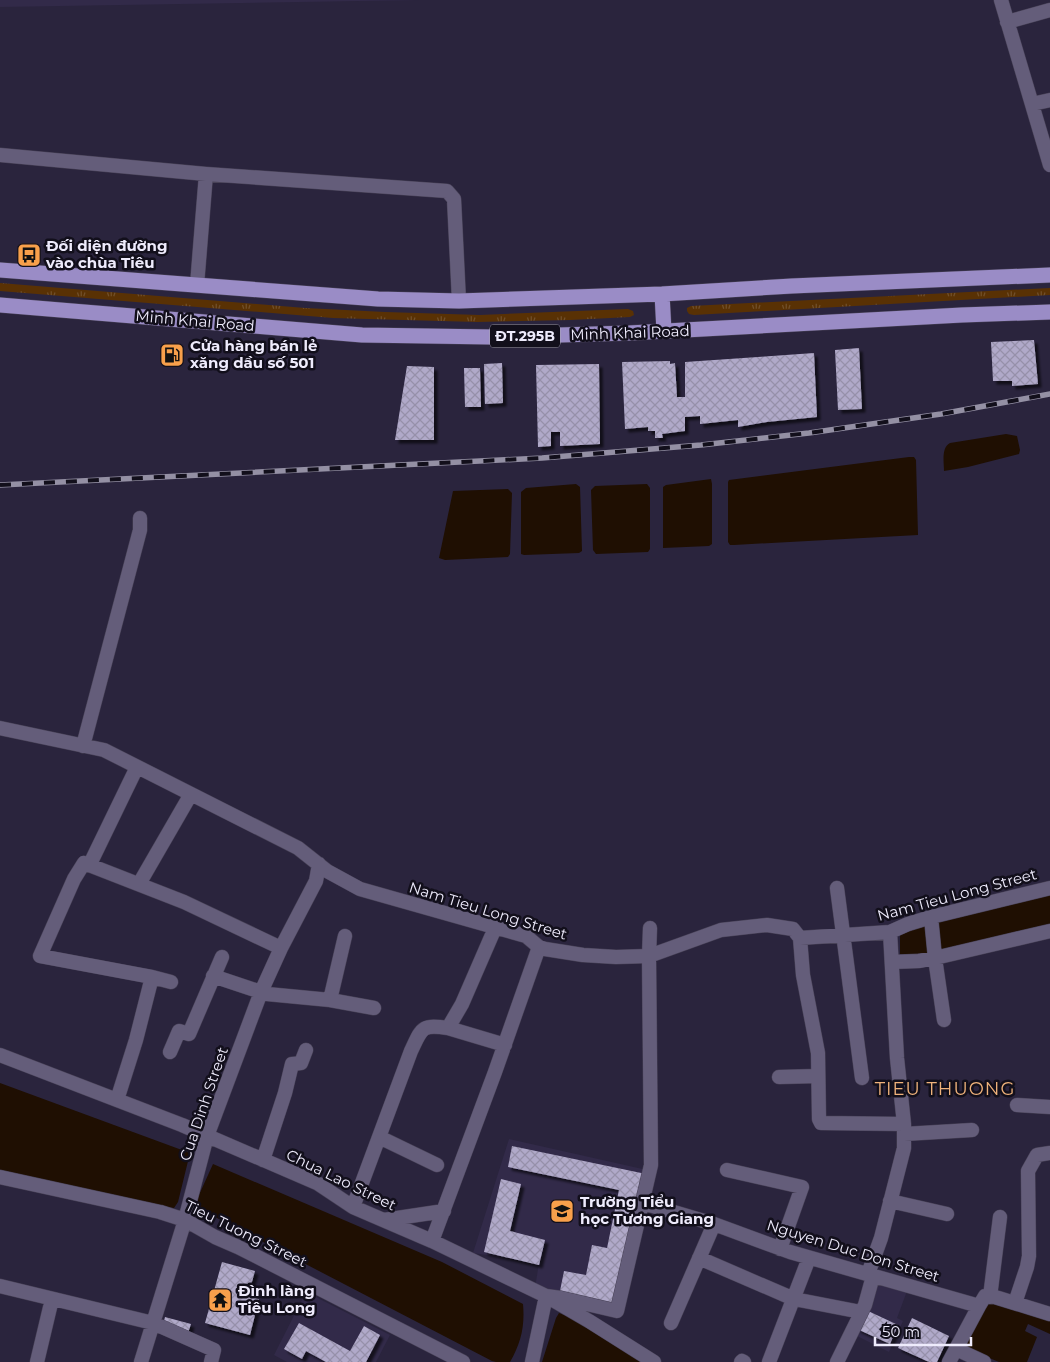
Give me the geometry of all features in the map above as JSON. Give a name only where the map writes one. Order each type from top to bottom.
[{"type":"main road","points":[[0,270],[378,299],[459,301],[662,294],[1050,275]]},
{"type":"main road","points":[[662,294],[664,331]]},
{"type":"main road","name":"Minh Khai Road","points":[[0,305],[362,335],[492,338],[629,333],[962,314],[1050,312]]},
{"type":"street","points":[[1001,0],[1050,165]]},
{"type":"street","points":[[1007,22],[1050,10]]},
{"type":"street","points":[[1032,104],[1050,100]]},
{"type":"street","points":[[0,156],[206,174],[447,191],[454,199],[459,301]]},
{"type":"street","points":[[197,285],[206,174]]},
{"type":"street","points":[[83,746],[140,530],[140,518]]},
{"type":"street","name":"Nam Tieu Long Street","points":[[0,728],[104,750],[298,848],[327,871],[360,889],[526,936],[539,947],[571,953],[600,956],[649,956],[721,930],[767,925],[793,929],[800,938],[890,932],[908,924],[1050,888]]},
{"type":"street","points":[[90,864],[137,767]]},
{"type":"street","points":[[139,884],[191,794]]},
{"type":"street","points":[[171,982],[40,956],[74,879],[84,863],[184,902],[281,948]]},
{"type":"street","name":"Cua Dinh Street","points":[[141,1362],[185,1220],[207,1136],[261,992],[281,948],[316,881],[319,864]]},
{"type":"street","points":[[837,888],[862,1078]]},
{"type":"street","points":[[931,919],[944,1020]]},
{"type":"street","points":[[448,1028],[462,1004],[495,928]]},
{"type":"street","points":[[532,1362],[546,1296],[617,1311],[651,1165],[650,928]]},
{"type":"street","points":[[892,962],[919,961],[935,958],[1050,931]]},
{"type":"street","points":[[837,1362],[865,1305],[904,1148],[890,932]]},
{"type":"street","points":[[330,1000],[345,936]]},
{"type":"street","points":[[800,938],[803,975],[818,1053],[819,1120],[821,1124],[904,1129],[972,1130]]},
{"type":"street","points":[[432,1241],[505,1045],[539,947]]},
{"type":"street","points":[[170,1052],[179,1031],[189,1034],[222,957]]},
{"type":"street","points":[[214,976],[261,992],[298,998],[330,1000],[374,1008]]},
{"type":"street","points":[[117,1100],[136,1040],[152,977]]},
{"type":"street","points":[[352,1207],[411,1050],[421,1030],[427,1027],[448,1028],[505,1045]]},
{"type":"street","points":[[263,1160],[285,1093],[292,1064],[300,1063],[306,1050]]},
{"type":"street","name":"Chua Lao Street","points":[[0,1055],[207,1136],[316,1183],[352,1207],[432,1241],[546,1296],[654,1362]]},
{"type":"street","points":[[779,1078],[818,1076]]},
{"type":"street","points":[[1017,1105],[1050,1106]]},
{"type":"street","points":[[379,1137],[437,1165]]},
{"type":"street","points":[[1015,1303],[1029,1256],[1028,1171],[1036,1155],[1050,1153]]},
{"type":"street","points":[[727,1170],[802,1187],[780,1249]]},
{"type":"street","name":"Tieu Tuong Street","points":[[0,1177],[160,1212],[185,1220],[463,1362]]},
{"type":"street","points":[[890,1201],[947,1214]]},
{"type":"street","name":"Nguyen Duc Don Street","points":[[643,1204],[714,1224],[780,1249],[871,1275],[985,1301],[995,1297],[1050,1314]]},
{"type":"street","points":[[383,1220],[444,1211]]},
{"type":"street","points":[[949,1362],[985,1301],[1000,1217]]},
{"type":"street","points":[[671,1323],[714,1224]]},
{"type":"street","points":[[699,1258],[794,1299],[861,1312]]},
{"type":"street","points":[[769,1362],[809,1258]]},
{"type":"street","points":[[0,1286],[153,1323],[214,1350],[212,1362]]},
{"type":"street","points":[[37,1362],[52,1299]]},
{"type":"street","points":[[956,1349],[984,1362]]},
{"type":"shaded area","points":[[0,0],[420,0],[0,7]]},
{"type":"shaded area","points":[[1006,434],[1017,436],[1019,454],[944,471],[944,452],[950,443]]},
{"type":"shaded area","points":[[914,457],[916,460],[918,535],[734,545],[730,545],[728,542],[729,480]]},
{"type":"shaded area","points":[[711,479],[712,544],[709,546],[663,548],[663,487]]},
{"type":"shaded area","points":[[576,484],[580,487],[582,551],[579,553],[521,554],[521,492],[526,488]]},
{"type":"shaded area","points":[[647,484],[650,488],[650,549],[648,552],[596,554],[593,550],[591,490],[595,486]]},
{"type":"shaded area","points":[[508,489],[512,493],[510,554],[508,557],[445,560],[439,558],[453,491]]},
{"type":"shaded area","points":[[1050,895],[1050,925],[907,958],[900,954],[900,931]]},
{"type":"shaded area","points":[[0,1083],[190,1153],[178,1202],[174,1208],[0,1170]]},
{"type":"shaded area","name":"Trường Tiểu học Tương Giang","points":[[509,1139],[647,1170],[615,1307],[535,1288],[539,1263],[473,1253]]},
{"type":"shaded area","points":[[213,1164],[442,1262],[523,1304],[521,1334],[510,1362],[492,1361],[194,1206]]},
{"type":"shaded area","points":[[875,1280],[907,1291],[897,1318],[903,1321],[889,1352],[855,1335]]},
{"type":"shaded area","points":[[306,1292],[390,1335],[376,1362],[287,1362],[274,1355]]},
{"type":"shaded area","points":[[987,1301],[1050,1319],[1050,1334],[1028,1324],[1025,1331],[1037,1337],[1027,1362],[999,1362],[965,1348],[964,1344]]},
{"type":"shaded area","points":[[559,1313],[572,1318],[645,1362],[542,1362]]},
{"type":"green space","points":[[0,283],[305,308],[480,315],[628,309],[633,311],[634,315],[630,317],[570,320],[477,322],[333,318],[0,291]]},
{"type":"green space","points":[[1050,288],[1050,295],[694,315],[689,314],[687,311],[687,308],[691,306]]},
{"type":"building","points":[[1034,340],[1038,384],[1012,386],[1012,381],[993,381],[991,342]]},
{"type":"building","points":[[859,348],[862,409],[838,410],[835,350]]},
{"type":"building","points":[[814,353],[817,417],[738,427],[738,420],[700,424],[700,416],[685,417],[685,431],[662,434],[663,438],[655,438],[655,431],[648,431],[648,427],[625,429],[622,362],[670,361],[670,364],[675,363],[677,397],[685,397],[685,362]]},
{"type":"building","points":[[502,363],[503,403],[485,404],[484,364]]},
{"type":"building","points":[[599,364],[600,444],[560,446],[560,432],[551,432],[551,446],[538,447],[536,365]]},
{"type":"building","points":[[407,366],[434,367],[434,440],[395,440]]},
{"type":"building","points":[[464,368],[480,368],[481,407],[465,407]]},
{"type":"building","points":[[512,1146],[646,1174],[614,1306],[559,1296],[564,1271],[586,1275],[592,1245],[607,1248],[619,1190],[508,1167]]},
{"type":"building","points":[[501,1179],[521,1184],[510,1231],[545,1240],[539,1265],[484,1252]]},
{"type":"building","points":[[222,1262],[255,1271],[248,1296],[259,1299],[250,1335],[205,1323]]},
{"type":"building","points":[[866,1310],[898,1325],[890,1344],[857,1329]]},
{"type":"building","points":[[165,1317],[191,1324],[188,1333],[163,1325]]},
{"type":"building","points":[[912,1318],[949,1336],[937,1362],[929,1362],[898,1348]]},
{"type":"building","points":[[299,1323],[350,1351],[364,1326],[380,1335],[366,1362],[326,1362],[306,1351],[302,1359],[284,1349]]},
{"type":"railway","points":[[0,485],[542,458],[701,445],[809,433],[941,414],[1050,394]]},
{"type":"place","name":"Đối diện đường vào chùa Tiêu","points":[[29,255]]},
{"type":"place","name":"Cửa hàng bán lẻ xăng dầu số 501","points":[[172,355]]},
{"type":"place","name":"Trường Tiểu học Tương Giang","points":[[562,1211]]},
{"type":"place","name":"Đình làng Tiêu Long","points":[[220,1300]]},
{"type":"district","name":"TIEU THUONG","points":[[945,1089]]}]
